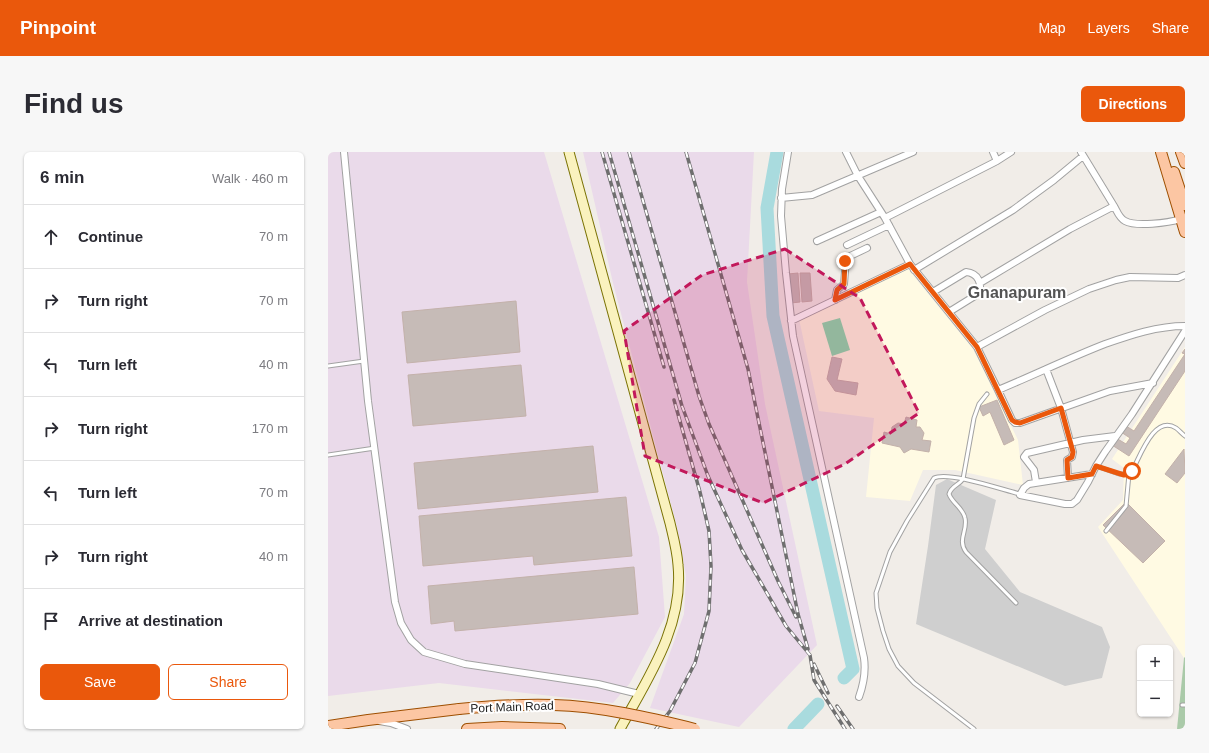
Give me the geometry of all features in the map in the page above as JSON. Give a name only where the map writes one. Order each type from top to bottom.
[{"type":"main road","points":[[1161,152],[1185,232]]},
{"type":"main road","points":[[1167,152],[1185,205]]},
{"type":"main road","points":[[1181,152],[1185,163]]},
{"type":"main road","name":"Port Main Road","points":[[328,726],[483,706],[554,705],[598,709],[695,729]]},
{"type":"main road","points":[[467,729],[502,727],[560,729]]},
{"type":"street","points":[[344,152],[364,361],[395,602],[401,623],[411,640],[424,652],[465,664],[598,684],[639,694]]},
{"type":"street","points":[[569,152],[670,522],[679,566],[678,589],[670,630],[657,661],[620,729]]},
{"type":"street","points":[[788,152],[781,198],[781,216],[791,321],[812,424],[864,658],[866,672],[859,697]]},
{"type":"street","points":[[846,152],[858,176],[885,218],[912,267],[977,347],[1012,420],[1020,423],[1110,391],[1153,383]]},
{"type":"street","points":[[781,198],[812,196],[912,152]]},
{"type":"street","points":[[993,152],[997,161]]},
{"type":"street","points":[[885,218],[997,161],[1011,152]]},
{"type":"street","points":[[791,321],[835,300],[912,267],[1013,210],[1054,180],[1082,154],[1123,220],[1127,222],[1153,224],[1166,223],[1181,219]]},
{"type":"street","points":[[980,283],[1070,229],[1114,206]]},
{"type":"street","points":[[817,241],[881,212]]},
{"type":"street","points":[[847,246],[889,225]]},
{"type":"street","points":[[835,300],[837,290],[844,284],[846,259],[848,256],[867,248]]},
{"type":"street","points":[[932,292],[966,272],[971,272],[975,276],[980,283],[978,294],[948,312]]},
{"type":"street","points":[[977,347],[1045,310],[1089,289],[1130,277],[1178,278],[1185,275]]},
{"type":"street","points":[[998,390],[1094,349],[1143,332],[1162,327],[1185,326]]},
{"type":"street","points":[[1092,474],[1036,482],[1026,485],[1020,494],[1065,504],[1072,504],[1077,500],[1115,436],[1153,383],[1185,331]]},
{"type":"street","points":[[1046,369],[1061,408],[1071,442],[1073,455],[1067,460],[1068,478]]},
{"type":"street","points":[[1036,482],[1034,470],[1025,460],[1025,455],[1029,452],[1071,442],[1115,436]]},
{"type":"street","points":[[368,720],[391,723],[407,729]]},
{"type":"lane","points":[[328,366],[364,361]]},
{"type":"lane","points":[[987,394],[976,410],[963,479],[961,483],[950,490],[949,494],[953,502],[962,510],[965,516],[966,522],[962,547],[1016,604]]},
{"type":"lane","points":[[1106,531],[1126,506],[1129,474],[1152,434],[1160,426],[1171,426],[1176,428],[1185,436]]},
{"type":"lane","points":[[328,455],[375,448]]},
{"type":"lane","points":[[1096,466],[1119,474],[1129,474]]},
{"type":"lane","points":[[974,729],[914,683],[898,666],[889,649],[876,601],[879,584],[890,552],[906,521],[931,481],[937,476],[963,479],[1020,494]]},
{"type":"highlighted area","points":[[785,249],[860,298],[919,413],[845,464],[763,503],[645,456],[624,331],[702,275]]},
{"type":"shaded area","points":[[328,152],[544,152],[659,537],[665,617],[630,683],[613,703],[439,683],[328,696]]},
{"type":"shaded area","points":[[583,152],[754,152],[747,282],[765,404],[817,645],[739,727],[650,708],[684,614],[686,576],[676,523],[613,283]]},
{"type":"shaded area","points":[[908,269],[973,349],[1018,440],[1023,485],[955,470],[923,470],[910,501],[866,497],[874,418],[819,411],[799,319]]},
{"type":"shaded area","points":[[1185,347],[1184,658],[1098,527],[1123,500],[1124,468],[1112,459]]},
{"type":"shaded area","points":[[947,479],[996,500],[985,549],[1020,592],[1102,627],[1110,647],[1102,678],[1065,686],[916,624],[936,485]]},
{"type":"green space","points":[[840,318],[850,350],[832,356],[822,323]]},
{"type":"green space","points":[[1185,657],[1185,729],[1177,729],[1184,658]]},
{"type":"building","points":[[798,273],[800,302],[791,303],[788,274]]},
{"type":"building","points":[[800,273],[810,273],[812,301],[802,302]]},
{"type":"building","points":[[516,301],[520,352],[407,363],[402,312]]},
{"type":"building","points":[[1185,354],[1185,371],[1129,456],[1112,445],[1116,438],[1126,444],[1130,438],[1121,432],[1126,426],[1134,431]]},
{"type":"building","points":[[832,357],[842,359],[837,380],[858,383],[856,395],[835,391],[827,379]]},
{"type":"building","points":[[521,365],[526,416],[413,426],[408,375]]},
{"type":"building","points":[[997,400],[1014,440],[1004,445],[990,412],[983,416],[979,407]]},
{"type":"building","points":[[906,417],[917,420],[916,427],[920,427],[924,433],[922,440],[931,441],[929,452],[911,449],[904,453],[900,447],[882,443],[884,432],[891,434],[892,427],[898,423],[904,424]]},
{"type":"building","points":[[593,446],[598,492],[418,509],[414,463]]},
{"type":"building","points":[[1184,449],[1185,473],[1177,483],[1165,474]]},
{"type":"building","points":[[626,497],[632,556],[534,565],[533,556],[423,566],[419,516]]},
{"type":"building","points":[[1126,502],[1165,541],[1143,563],[1103,525]]},
{"type":"building","points":[[634,567],[638,614],[455,631],[454,621],[431,624],[428,586]]},
{"type":"waterway","points":[[777,152],[767,208],[773,316],[853,669],[844,678]]},
{"type":"waterway","points":[[794,729],[818,704]]},
{"type":"railway","points":[[602,152],[664,367]]},
{"type":"railway","points":[[609,152],[682,406],[708,476],[742,550],[786,626],[810,655],[814,680],[845,729]]},
{"type":"railway","points":[[629,152],[699,396],[709,424],[778,581],[796,617]]},
{"type":"railway","points":[[686,152],[748,369],[798,614],[808,649]]},
{"type":"railway","points":[[656,729],[670,711],[695,663],[709,611],[711,566],[709,531],[700,492],[674,400]]},
{"type":"railway","points":[[814,664],[828,693]]},
{"type":"railway","points":[[837,706],[853,729]]},
{"type":"district","name":"Gnanapuram","points":[[1017,292]]},
{"type":"route","points":[[845,261],[844,284],[837,290],[835,300],[910,264],[977,347],[1012,420],[1020,423],[1061,408],[1073,452],[1072,457],[1068,458],[1067,460],[1068,478],[1092,474],[1096,466],[1124,475],[1129,474],[1132,471]]}]
